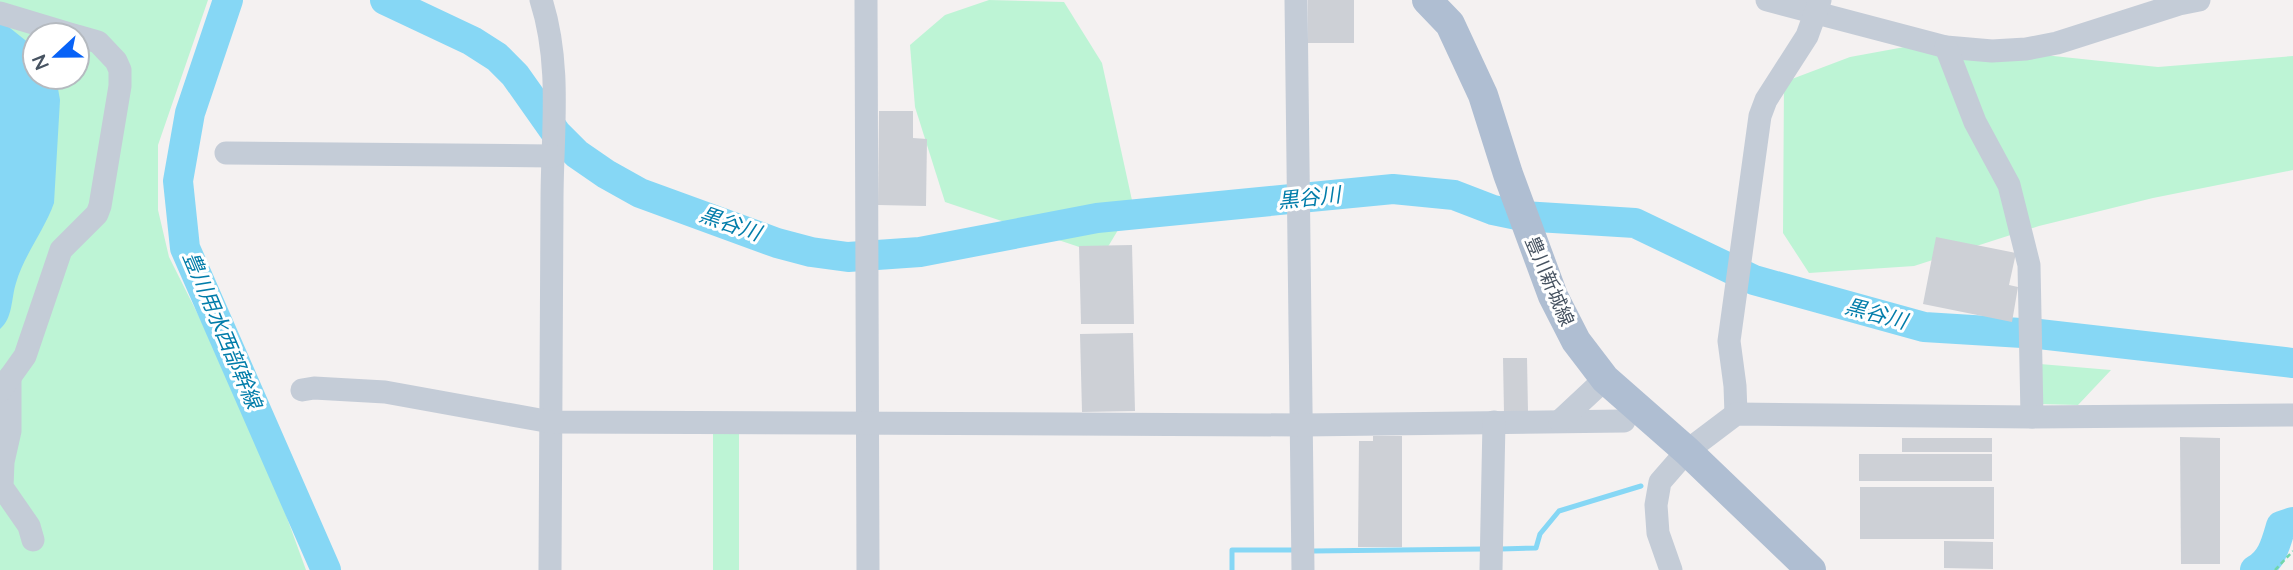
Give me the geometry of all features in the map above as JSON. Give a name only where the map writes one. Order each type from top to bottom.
[{"type":"main road","name":"豊川新城線","points":[[1427,0],[1450,24],[1483,95],[1553,296],[1576,341],[1605,379],[1687,451],[1811,570]]},
{"type":"street","points":[[541,0],[555,76],[552,156],[550,570]]},
{"type":"street","points":[[866,0],[869,570]]},
{"type":"street","points":[[1296,0],[1303,570]]},
{"type":"street","points":[[1768,0],[1818,7],[1864,24],[1946,47],[1992,51],[2026,49],[2057,43],[2199,0]]},
{"type":"street","points":[[1736,414],[1729,341],[1759,116],[1766,100],[1807,36],[1818,7]]},
{"type":"street","points":[[0,13],[27,21]]},
{"type":"street","points":[[33,540],[29,526],[2,487],[3,462],[10,431],[5,384],[25,356],[61,250],[97,214],[100,206],[120,86],[120,70],[98,42],[91,40]]},
{"type":"street","points":[[1946,47],[1975,122],[2009,185],[2029,265],[2032,417]]},
{"type":"street","points":[[226,153],[552,156]]},
{"type":"street","points":[[1560,421],[1605,379]]},
{"type":"street","points":[[302,390],[314,388],[385,392],[551,422],[1303,425],[1624,421]]},
{"type":"street","points":[[1671,570],[1658,533],[1657,490],[1669,470],[1687,451],[1736,414],[2032,417],[2293,415]]},
{"type":"street","points":[[1491,570],[1494,422]]},
{"type":"path","points":[[2275,570],[2293,551]]},
{"type":"green space","points":[[0,0],[208,0],[158,145],[158,210],[169,257],[252,422],[306,570],[0,570]]},
{"type":"green space","points":[[989,0],[1064,2],[1102,63],[1133,205],[1103,255],[945,202],[915,107],[910,45],[945,15]]},
{"type":"green space","points":[[1910,46],[1986,49],[2158,67],[2293,56],[2293,170],[2153,198],[2039,226],[1914,266],[1809,273],[1783,233],[1784,82],[1850,57]]},
{"type":"green space","points":[[2040,364],[2111,370],[2078,405],[2040,404]]},
{"type":"green space","points":[[713,431],[739,431],[739,570],[713,570]]},
{"type":"water","points":[[0,24],[5,24],[21,37],[21,91],[58,91],[60,100],[54,203],[20,273],[9,314],[0,329]]},
{"type":"building","points":[[1308,0],[1354,0],[1354,43],[1308,43]]},
{"type":"building","points":[[879,111],[913,111],[913,138],[927,139],[926,206],[878,205]]},
{"type":"building","points":[[1936,237],[2016,253],[2009,285],[2018,287],[2012,322],[1923,304]]},
{"type":"building","points":[[1132,245],[1134,324],[1081,324],[1079,246]]},
{"type":"building","points":[[1133,333],[1135,411],[1082,412],[1080,334]]},
{"type":"building","points":[[1503,358],[1527,358],[1528,412],[1504,413]]},
{"type":"building","points":[[1373,436],[1402,436],[1402,547],[1358,547],[1359,441],[1373,441]]},
{"type":"building","points":[[2180,437],[2220,438],[2220,564],[2181,564]]},
{"type":"building","points":[[1902,438],[1992,438],[1992,452],[1902,452]]},
{"type":"building","points":[[1859,454],[1992,454],[1992,481],[1859,481]]},
{"type":"building","points":[[1860,487],[1994,487],[1994,539],[1860,539]]},
{"type":"building","points":[[1944,541],[1993,542],[1993,569],[1944,568]]},
{"type":"waterway","name":"豊川用水西部幹線","points":[[228,0],[190,113],[178,181],[185,248],[326,570]]},
{"type":"waterway","name":"黒谷川","points":[[385,0],[472,41],[497,57],[515,75],[556,133],[577,154],[606,174],[640,193],[777,243],[811,252],[848,257],[920,252],[1097,218],[1393,189],[1454,195],[1493,210],[1522,216],[1635,223],[1754,280],[1924,327],[2039,334],[2293,363]]},
{"type":"waterway","points":[[1501,549],[1536,548],[1540,534],[1559,511],[1641,486]]},
{"type":"waterway","points":[[2255,570],[2269,557],[2281,526],[2293,522]]},
{"type":"waterway","points":[[1313,551],[1483,549]]},
{"type":"waterway","points":[[1232,570],[1232,550],[1292,550]]}]
